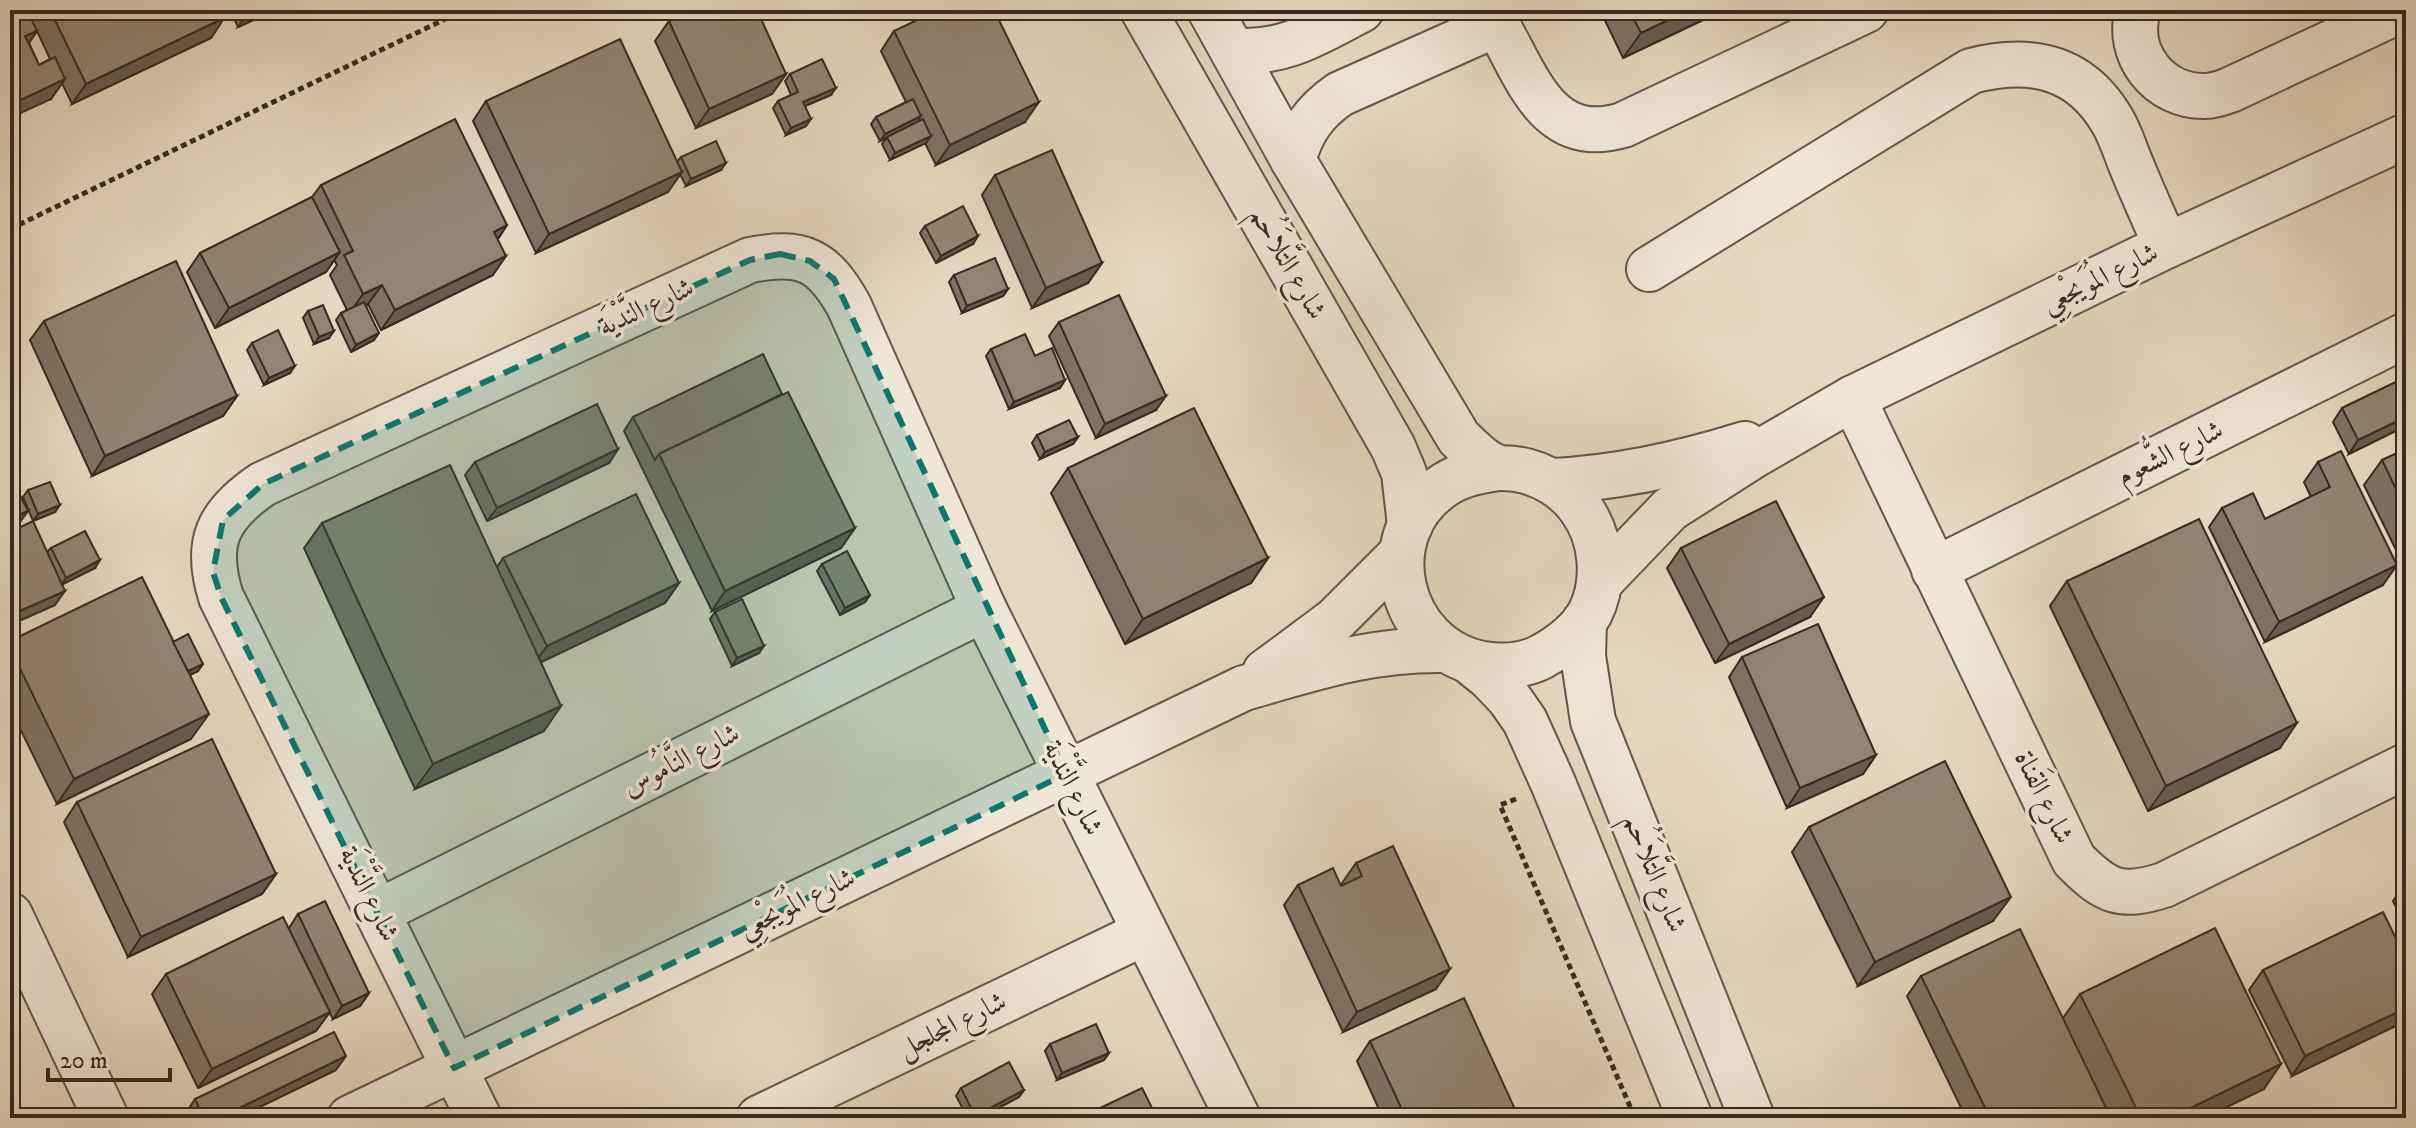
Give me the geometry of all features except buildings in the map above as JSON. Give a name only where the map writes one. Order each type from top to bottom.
[{"type":"street","name":"شارع التَّلاَحُم","points":[[1143,10],[1393,447],[1406,484],[1406,539]]},
{"type":"street","name":"شارع التَّلاَحُم","points":[[1210,10],[1293,160],[1454,429],[1475,453],[1498,468]]},
{"type":"street","points":[[1233,51],[1272,50],[1291,45],[1361,10]]},
{"type":"street","points":[[1293,160],[1299,140],[1322,106],[1484,20],[1544,106],[1560,121],[1580,129],[1602,131],[1623,125],[1866,10]]},
{"type":"street","points":[[2138,10],[2136,45],[2145,67],[2162,84],[2183,94],[2207,97],[2230,90],[2401,10]]},
{"type":"street","points":[[1649,269],[1971,71],[2003,63],[2036,65],[2057,72],[2093,95],[2113,122],[2166,246]]},
{"type":"street","name":"شارع المُوَيجْعِي","points":[[1592,603],[1670,509],[1797,430],[1853,398],[2166,246],[2406,136]]},
{"type":"street","name":"شارع النَّدْيَة","points":[[479,1118],[221,597],[213,572],[215,545],[223,520],[241,499],[263,484],[750,260],[780,254],[810,261],[834,279],[984,609],[1238,1118]]},
{"type":"street","name":"شارع الشُّعوم","points":[[1934,570],[2406,335]]},
{"type":"street","name":"شارع القَناة","points":[[1853,398],[2074,860],[2095,882],[2115,892],[2141,892],[2164,885],[2406,766]]},
{"type":"street","name":"شارع المُوَيجْعِي","points":[[1552,481],[1651,470],[1797,430]]},
{"type":"street","points":[[1456,656],[1501,667],[1533,661],[1562,646],[1592,603],[1598,544],[1581,508],[1552,481],[1516,469],[1498,468],[1470,472],[1446,484],[1425,502],[1406,539],[1403,591],[1418,624],[1456,656],[1490,678],[1525,721],[1690,1118]]},
{"type":"street","name":"شارع المُوَيجْعِي","points":[[1244,688],[1335,620],[1406,539]]},
{"type":"street","name":"شارع التَّلاَحُم","points":[[1592,603],[1583,656],[1593,721],[1752,1118]]},
{"type":"street","name":"شارع النَّامُوس","points":[[378,912],[984,609]]},
{"type":"street","name":"شارع المُوَيجْعِي","points":[[350,1118],[1244,688],[1354,657],[1414,650],[1456,656]]},
{"type":"street","points":[[10,915],[106,1118]]},
{"type":"street","name":"شارع المجلجل","points":[[759,1118],[1144,933]]},
{"type":"path","points":[[10,229],[464,10]]},
{"type":"path","points":[[1553,783],[1500,805],[1635,1118]]},
{"type":"path","points":[[2396,1118],[2406,1113]]},
{"type":"highlighted area","points":[[780,254],[810,261],[834,279],[849,306],[1066,774],[454,1068],[221,597],[213,572],[223,520],[263,484],[750,260]]}]
